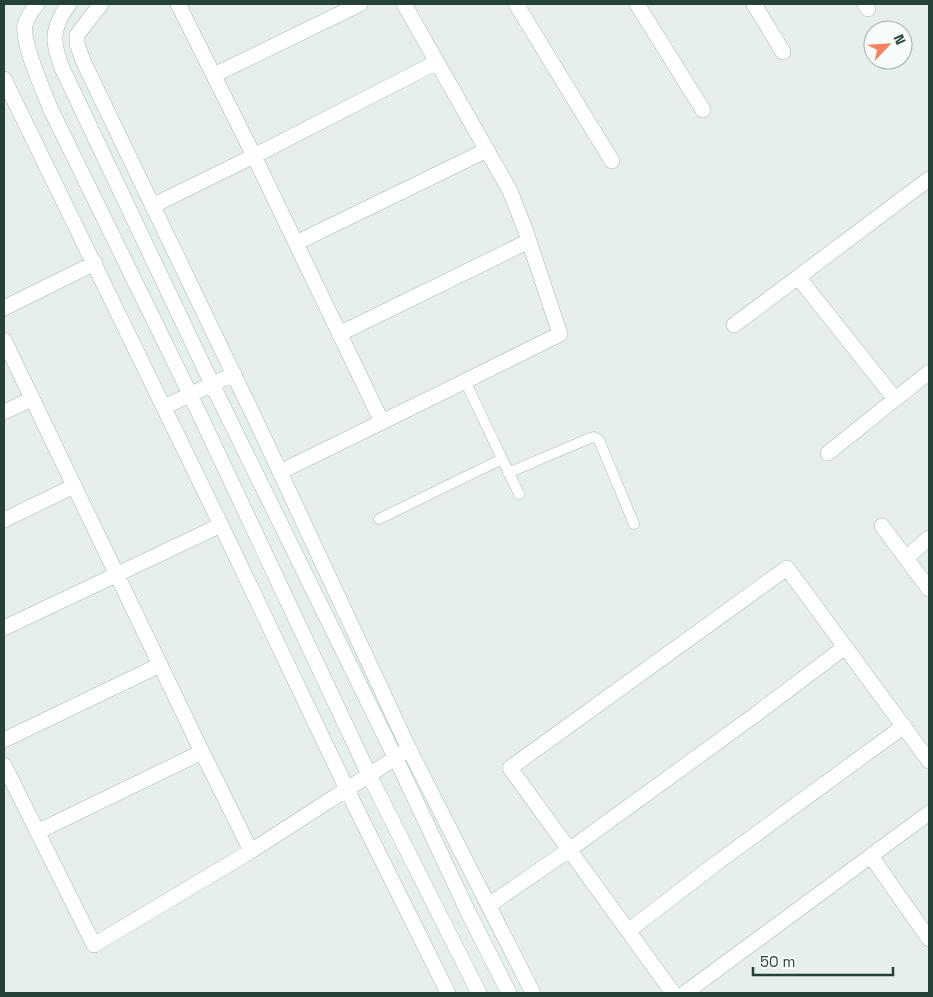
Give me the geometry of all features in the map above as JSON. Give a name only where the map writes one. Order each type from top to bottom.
[{"type":"street","points":[[37,4],[30,13],[25,25],[24,34],[38,78],[51,110],[190,394],[371,779],[479,993]]},
{"type":"street","points":[[69,4],[63,12],[54,39],[62,68],[212,384],[509,993]]},
{"type":"street","points":[[101,4],[77,35],[76,44],[234,374],[409,749],[533,993]]},
{"type":"street","points":[[178,4],[254,156],[382,422]]},
{"type":"street","points":[[214,75],[360,4]]},
{"type":"street","points":[[280,472],[560,334],[510,191],[404,4]]},
{"type":"street","points":[[516,4],[612,161]]},
{"type":"street","points":[[637,4],[702,110]]},
{"type":"street","points":[[754,4],[783,52]]},
{"type":"street","points":[[152,206],[437,62]]},
{"type":"street","points":[[4,79],[347,789],[448,993]]},
{"type":"street","points":[[296,243],[487,150]]},
{"type":"street","points":[[734,325],[929,179]]},
{"type":"street","points":[[339,334],[528,240]]},
{"type":"street","points":[[4,308],[94,263]]},
{"type":"street","points":[[798,277],[895,399]]},
{"type":"street","points":[[4,340],[251,851]]},
{"type":"street","points":[[828,453],[929,372]]},
{"type":"street","points":[[164,407],[234,374]]},
{"type":"street","points":[[4,412],[32,399]]},
{"type":"street","points":[[4,520],[74,486]]},
{"type":"street","points":[[4,628],[221,525]]},
{"type":"street","points":[[882,526],[929,589]]},
{"type":"street","points":[[906,558],[929,538]]},
{"type":"street","points":[[673,993],[510,768],[787,568],[929,761]]},
{"type":"street","points":[[489,905],[569,850],[846,647]]},
{"type":"street","points":[[4,740],[160,665]]},
{"type":"street","points":[[628,931],[718,862],[904,726]]},
{"type":"street","points":[[4,764],[94,945],[251,851],[347,789],[371,779],[397,762],[409,749]]},
{"type":"street","points":[[37,832],[202,752]]},
{"type":"street","points":[[685,993],[929,813]]},
{"type":"street","points":[[871,856],[929,939]]},
{"type":"lane","points":[[465,381],[519,494]]},
{"type":"lane","points":[[508,472],[594,437],[599,440],[634,524]]},
{"type":"lane","points":[[379,519],[502,458]]}]
